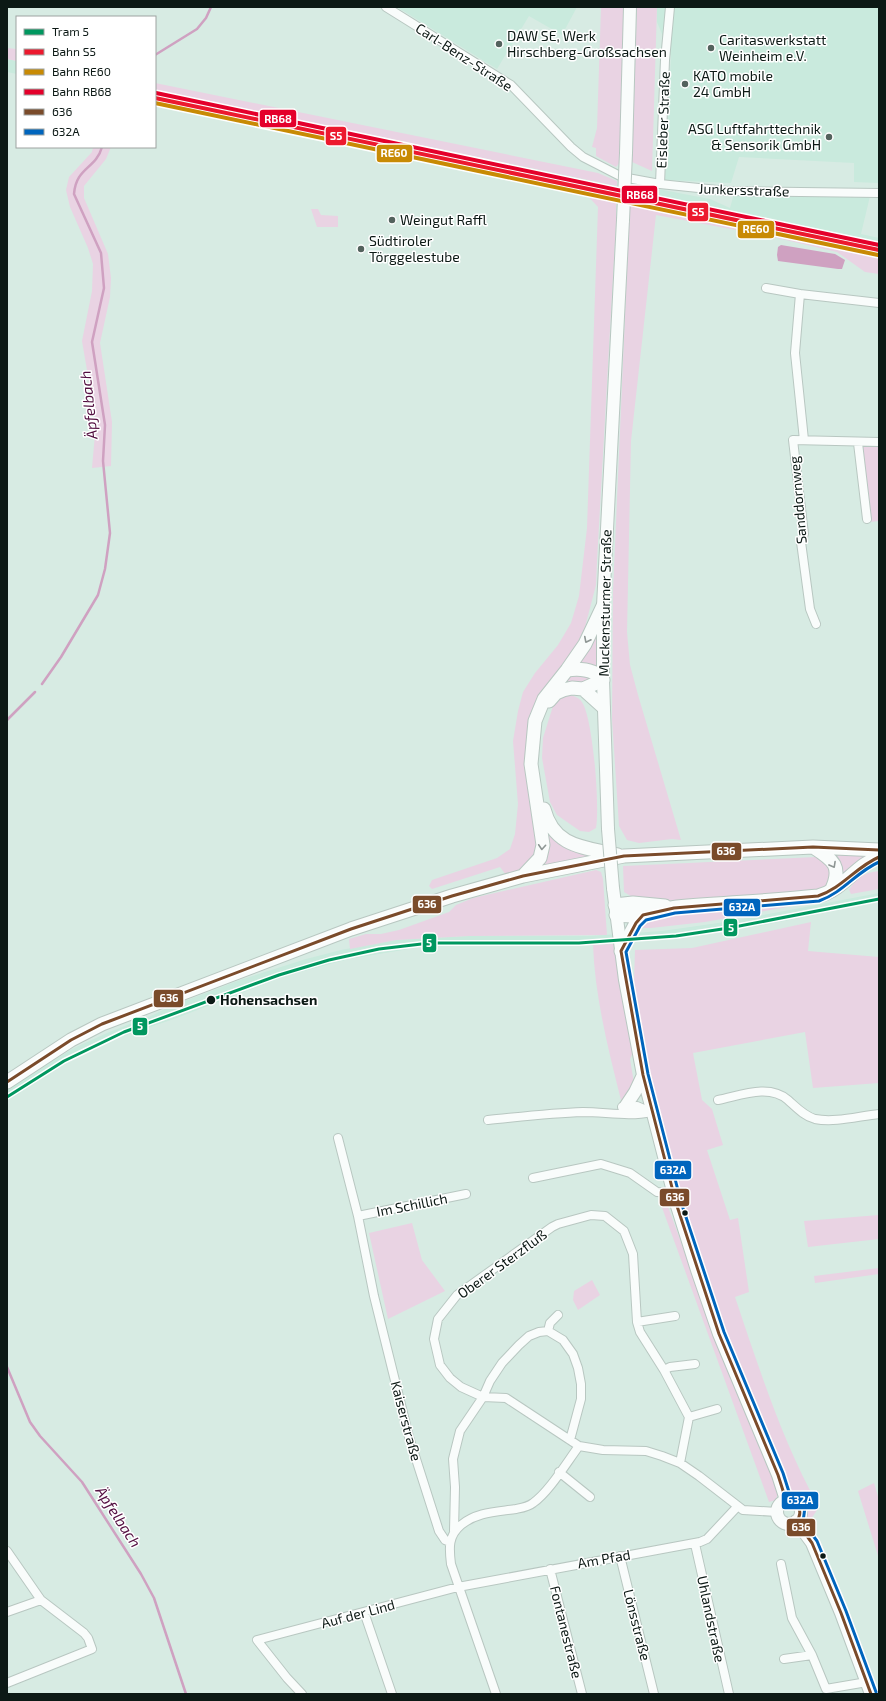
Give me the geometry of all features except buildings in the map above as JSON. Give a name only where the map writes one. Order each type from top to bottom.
[{"type":"main road","points":[[523,876],[540,858],[543,844],[531,764],[535,721],[544,699],[585,644],[602,606]]},
{"type":"main road","points":[[567,670],[582,668],[591,670],[603,678],[583,689],[572,688],[556,694],[546,705],[542,714],[536,749],[536,764],[545,815],[559,837],[570,844],[624,856]]},
{"type":"main road","points":[[583,689],[603,707]]},
{"type":"main road","points":[[7,1082],[71,1040],[102,1024],[356,927],[452,896],[523,876],[624,856],[813,847],[879,850]]},
{"type":"main road","points":[[813,847],[828,856],[834,864],[837,874],[831,891]]},
{"type":"main road","points":[[616,910],[630,916],[643,915],[674,908],[818,896],[831,891],[845,882],[865,864],[879,857]]},
{"type":"main road","points":[[616,910],[633,903],[674,908]]},
{"type":"main road","points":[[621,951],[624,934],[643,915]]},
{"type":"street","name":"Carl-Benz-Straße","points":[[386,7],[511,85],[571,147],[584,157],[612,173]]},
{"type":"street","name":"Muckensturmer Straße","points":[[624,934],[616,910],[608,829],[603,707],[602,606],[623,220],[630,7]]},
{"type":"street","name":"Eisleber Straße","points":[[660,184],[665,60],[670,7]]},
{"type":"street","name":"Junkersstraße","points":[[612,173],[622,177],[660,184],[728,191],[879,193]]},
{"type":"street","points":[[766,288],[800,294],[879,303]]},
{"type":"street","points":[[800,294],[795,353],[804,440]]},
{"type":"street","name":"Sanddornweg","points":[[816,624],[810,609],[801,542],[804,534],[793,440],[858,443],[879,442]]},
{"type":"street","points":[[858,443],[867,519]]},
{"type":"street","points":[[621,951],[651,1112],[697,1270],[719,1334],[778,1475],[786,1500]]},
{"type":"street","points":[[625,1107],[635,1092],[643,1075]]},
{"type":"street","points":[[718,1100],[762,1091],[780,1094],[797,1108],[813,1118],[829,1120],[879,1114]]},
{"type":"street","points":[[604,1112],[637,1106],[651,1112]]},
{"type":"street","points":[[488,1120],[573,1113],[604,1112],[637,1115],[651,1112]]},
{"type":"street","name":"Kaiserstraße","points":[[338,1138],[358,1216],[376,1304],[408,1437],[439,1531],[445,1540],[450,1542]]},
{"type":"street","points":[[533,1178],[601,1164],[630,1173],[658,1192],[674,1193]]},
{"type":"street","name":"Im Schillich","points":[[358,1216],[466,1194]]},
{"type":"street","name":"Oberer Sterzfluß","points":[[689,1416],[664,1370],[640,1332],[637,1322],[633,1254],[624,1231],[605,1216],[591,1215],[558,1224],[457,1295],[438,1319],[434,1339],[440,1365],[450,1378],[461,1386],[483,1397],[506,1398],[579,1446],[603,1450],[646,1452],[680,1463],[699,1476],[737,1507],[747,1511],[776,1512]]},
{"type":"street","points":[[548,1332],[550,1323],[558,1315]]},
{"type":"street","points":[[637,1322],[675,1316]]},
{"type":"street","points":[[496,1694],[451,1564],[449,1551],[450,1542],[454,1531],[456,1487],[453,1459],[460,1431],[483,1397],[490,1381],[519,1345],[529,1336],[539,1332],[556,1334],[568,1346],[576,1361],[580,1376],[580,1399],[570,1440]]},
{"type":"street","points":[[664,1370],[670,1367],[695,1364]]},
{"type":"street","points":[[680,1463],[689,1416],[716,1409]]},
{"type":"street","points":[[454,1531],[469,1519],[480,1514],[522,1508],[532,1504],[544,1492],[579,1446]]},
{"type":"street","points":[[559,1472],[590,1497]]},
{"type":"street","points":[[786,1500],[795,1501],[798,1504],[801,1513],[796,1521],[792,1523],[784,1523],[776,1512],[779,1504],[786,1500]]},
{"type":"street","name":"Am Pfad","points":[[458,1587],[620,1556],[695,1544],[707,1538],[737,1507]]},
{"type":"street","points":[[796,1521],[812,1543],[841,1613],[871,1694]]},
{"type":"street","name":"Uhlandstraße","points":[[695,1544],[729,1694]]},
{"type":"street","points":[[7,1551],[41,1600],[84,1633],[88,1638],[92,1649],[7,1683]]},
{"type":"street","name":"Lönsstraße","points":[[620,1556],[654,1694]]},
{"type":"street","points":[[781,1564],[792,1618],[812,1655],[827,1692],[867,1682]]},
{"type":"street","name":"Fontanestraße","points":[[550,1569],[582,1694]]},
{"type":"street","name":"Auf der Lind","points":[[302,1694],[287,1678],[257,1640],[458,1587]]},
{"type":"street","points":[[7,1612],[41,1600]]},
{"type":"street","points":[[364,1612],[392,1694]]},
{"type":"street","points":[[784,1659],[812,1655]]},
{"type":"shaded area","points":[[397,7],[577,7],[562,35],[529,16],[497,69]]},
{"type":"shaded area","points":[[601,7],[624,7],[620,162],[616,167],[596,156],[596,148],[592,147],[597,128]]},
{"type":"shaded area","points":[[637,7],[657,7],[652,171],[632,162]]},
{"type":"shaded area","points":[[657,7],[879,7],[879,183],[854,182],[854,163],[739,157],[731,183],[665,180],[671,56],[657,22]]},
{"type":"shaded area","points":[[7,48],[16,49],[16,61],[7,59]]},
{"type":"shaded area","points":[[7,59],[16,61],[16,74],[7,72]]},
{"type":"shaded area","points":[[156,83],[598,173],[617,181],[617,186],[156,90]]},
{"type":"shaded area","points":[[156,90],[617,186],[616,197],[585,193],[156,105]]},
{"type":"shaded area","points":[[93,148],[111,148],[106,159],[84,186],[84,198],[108,254],[111,278],[110,297],[100,343],[112,422],[111,466],[92,468],[96,423],[82,341],[92,291],[93,264],[88,248],[70,207],[66,190],[69,177],[92,152]]},
{"type":"shaded area","points":[[630,186],[663,190],[710,199],[730,208],[734,194],[870,196],[861,234],[879,238],[879,255],[854,250],[849,252],[842,250],[837,246],[766,231],[751,231],[746,227],[726,222],[713,220],[706,222],[699,220],[695,216],[672,213],[630,200]]},
{"type":"shaded area","points":[[585,193],[616,197],[616,223],[596,585],[585,627],[577,644],[532,717],[539,850],[521,871],[506,875],[500,867],[432,889],[429,886],[432,880],[497,858],[510,849],[515,834],[518,804],[513,741],[523,692],[535,673],[558,645],[571,623],[579,596],[587,528],[598,207]]},
{"type":"shaded area","points":[[630,200],[672,213],[695,216],[699,220],[706,222],[713,220],[726,222],[746,227],[751,231],[766,231],[837,246],[845,251],[862,250],[879,255],[879,274],[865,272],[837,252],[773,237],[656,215],[631,441],[627,632],[630,665],[681,840],[672,839],[639,843],[627,840],[619,826],[612,719],[613,592]]},
{"type":"shaded area","points":[[311,209],[318,209],[321,215],[338,216],[338,227],[317,227]]},
{"type":"shaded area","points":[[781,245],[835,254],[845,260],[842,269],[778,261],[778,247]]},
{"type":"shaded area","points":[[865,445],[879,445],[879,521],[870,522],[861,449]]},
{"type":"shaded area","points":[[598,624],[599,670],[574,666]]},
{"type":"shaded area","points":[[577,673],[594,678],[589,681],[562,687],[569,675]]},
{"type":"shaded area","points":[[571,695],[579,699],[583,704],[587,714],[593,745],[597,817],[596,828],[589,832],[580,831],[557,815],[550,802],[542,758],[543,738],[553,706],[561,698]]},
{"type":"shaded area","points":[[549,832],[565,847],[578,852],[600,855],[537,868],[546,833]]},
{"type":"shaded area","points":[[832,854],[872,855],[843,881],[841,866]]},
{"type":"shaded area","points":[[816,857],[824,858],[830,863],[831,884],[816,892],[661,901],[636,899],[624,892],[623,866]]},
{"type":"shaded area","points":[[596,870],[601,872],[603,879],[607,935],[469,936],[396,940],[350,949],[349,939],[366,934],[381,934],[399,930],[449,912],[456,905],[473,898]]},
{"type":"shaded area","points":[[879,871],[879,889],[851,894],[849,890],[861,876]]},
{"type":"shaded area","points":[[879,893],[879,902],[764,925],[671,939],[605,945],[427,946],[349,959],[285,976],[174,1019],[120,1037],[71,1060],[7,1101],[7,1089],[72,1049],[107,1033],[169,1007],[240,980],[306,959],[341,950],[396,940],[469,936],[590,936],[662,931],[732,921]]},
{"type":"shaded area","points":[[801,902],[809,903],[705,922],[651,928],[644,928],[642,926],[658,917]]},
{"type":"shaded area","points":[[811,922],[808,951],[879,957],[879,1083],[813,1088],[805,1032],[693,1053],[702,1100],[712,1109],[723,1145],[707,1150],[730,1220],[738,1218],[749,1292],[735,1297],[782,1430],[819,1507],[807,1525],[805,1514],[806,1503],[798,1495],[790,1491],[776,1452],[738,1365],[712,1299],[675,1178],[650,1080],[634,982],[635,950],[692,948]]},
{"type":"shaded area","points":[[613,944],[633,1052],[630,1059],[634,1083],[622,1104],[608,1045],[594,965],[593,945]]},
{"type":"shaded area","points":[[666,1201],[730,1377],[778,1492],[776,1500],[769,1502],[660,1202]]},
{"type":"shaded area","points":[[879,1215],[879,1239],[808,1247],[804,1221]]},
{"type":"shaded area","points":[[412,1223],[422,1260],[445,1291],[388,1319],[369,1233]]},
{"type":"shaded area","points":[[879,1268],[879,1274],[815,1283],[814,1276]]},
{"type":"shaded area","points":[[592,1280],[600,1295],[578,1310],[573,1300],[574,1291]]},
{"type":"shaded area","points":[[874,1483],[879,1500],[879,1559],[858,1491]]},
{"type":"waterway","name":"Äpfelbach","points":[[156,54],[197,29],[206,18],[211,7]]},
{"type":"waterway","name":"Äpfelbach","points":[[42,684],[61,657],[98,595],[105,569],[110,533],[103,461],[105,425],[92,342],[104,288],[101,253],[74,194],[78,178],[95,160],[102,148]]},
{"type":"waterway","name":"Äpfelbach","points":[[7,720],[35,692]]},
{"type":"waterway","name":"Äpfelbach","points":[[7,1367],[30,1422],[40,1436],[82,1482],[141,1574],[154,1598],[186,1694]]},
{"type":"tram line","name":"5","points":[[7,1097],[64,1061],[124,1032],[279,975],[329,960],[379,949],[430,943],[579,943],[676,936],[729,928],[879,899]]},
{"type":"rail line","name":"RB68","points":[[156,93],[879,245]]},
{"type":"rail line","name":"S5","points":[[156,98],[879,250]]},
{"type":"rail line","name":"RE60","points":[[156,103],[878,255]]},
{"type":"transit line","name":"636","points":[[7,1082],[71,1040],[102,1024],[351,929],[452,896],[523,876],[624,856],[813,847],[879,850]]},
{"type":"transit line","name":"636","points":[[871,1694],[841,1613],[812,1543],[796,1521],[800,1513],[799,1509],[795,1501],[786,1500],[778,1475],[719,1334],[676,1203],[643,1075],[621,951],[636,923],[643,915],[674,908],[818,896],[842,883],[863,866],[879,857]]},
{"type":"transit line","name":"632A","points":[[876,1692],[846,1611],[817,1541],[803,1522],[805,1507],[798,1497],[790,1495],[783,1473],[724,1332],[681,1202],[648,1074],[626,952],[640,926],[646,920],[675,913],[819,901],[836,893],[863,871],[879,862]]},
{"type":"place","name":"DAW SE, Werk Hirschberg-Großsachsen","points":[[499,44]]},
{"type":"place","name":"Caritaswerkstatt Weinheim e.V.","points":[[711,48]]},
{"type":"place","name":"KATO mobile 24 GmbH","points":[[685,84]]},
{"type":"place","name":"ASG Luftfahrttechnik & Sensorik GmbH","points":[[829,137]]},
{"type":"place","name":"Weingut Raffl","points":[[392,220]]},
{"type":"place","name":"Südtiroler Törggelestube","points":[[361,249]]},
{"type":"place","name":"Hohensachsen","points":[[211,1000]]}]
